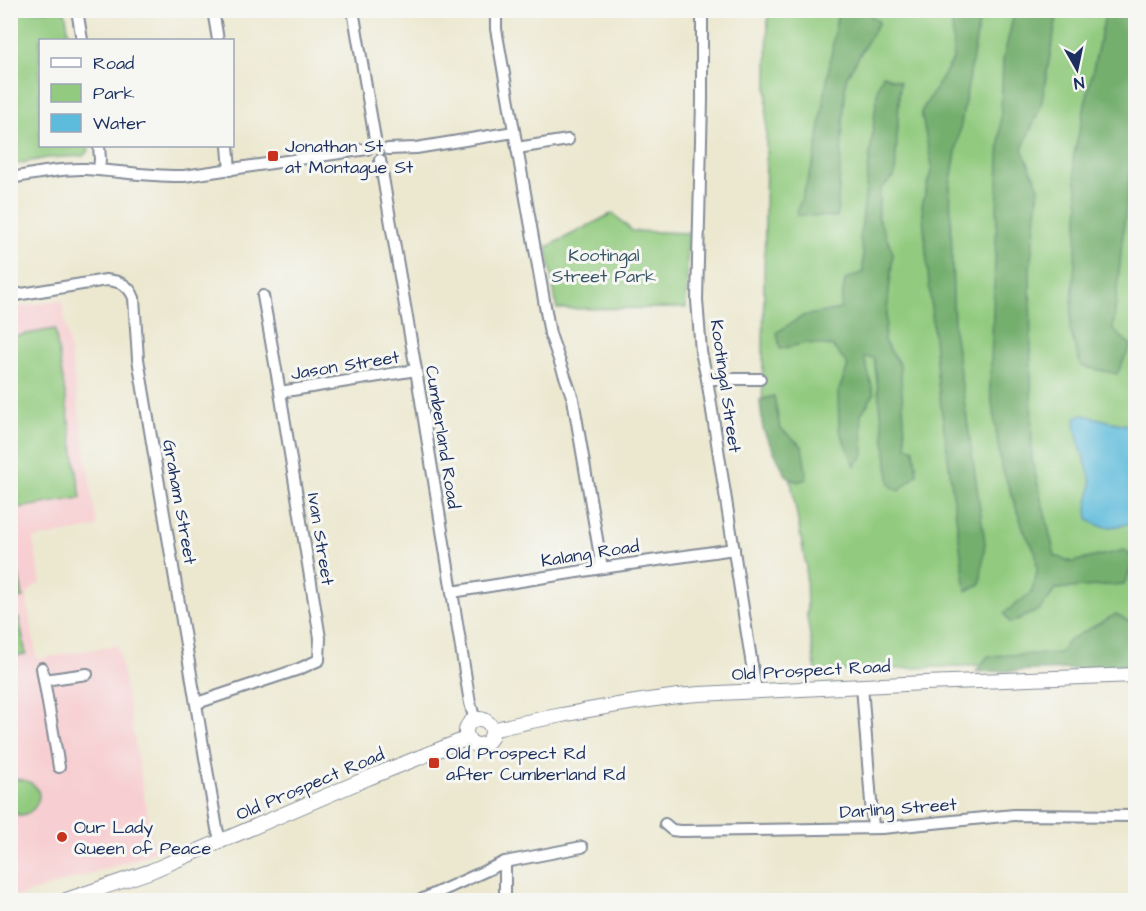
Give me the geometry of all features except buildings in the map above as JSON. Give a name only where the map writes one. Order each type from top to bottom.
[{"type":"main road","name":"Old Prospect Road","points":[[492,730],[677,696],[1136,675]]},
{"type":"main road","points":[[475,720],[484,720],[492,730],[490,739],[483,744],[474,744],[468,738],[466,729],[475,720]]},
{"type":"main road","name":"Old Prospect Road","points":[[69,900],[150,871],[468,738]]},
{"type":"street","points":[[77,10],[82,39]]},
{"type":"street","points":[[213,10],[218,39]]},
{"type":"street","points":[[353,10],[375,139]]},
{"type":"street","points":[[499,10],[496,28],[550,334],[573,399],[602,568]]},
{"type":"street","name":"Kootingal Street","points":[[702,10],[697,300],[701,352],[756,691]]},
{"type":"street","points":[[388,149],[416,148],[514,132]]},
{"type":"street","points":[[375,139],[384,142],[388,149],[386,156],[380,160],[370,158],[367,149],[369,143],[375,139]]},
{"type":"street","points":[[517,148],[568,140]]},
{"type":"street","points":[[99,147],[99,170]]},
{"type":"street","points":[[228,147],[230,170]]},
{"type":"street","points":[[10,178],[63,170],[99,170],[170,176],[200,174],[367,149]]},
{"type":"street","name":"Cumberland Road","points":[[380,160],[470,703],[475,720]]},
{"type":"street","name":"Graham Street","points":[[10,296],[106,280],[122,284],[129,288],[133,295],[138,359],[221,841]]},
{"type":"street","name":"Ivan Street","points":[[197,703],[299,669],[319,660],[320,638],[262,296]]},
{"type":"street","name":"Jason Street","points":[[280,392],[416,370]]},
{"type":"street","points":[[707,379],[760,379]]},
{"type":"street","name":"Kalang Road","points":[[452,592],[734,549]]},
{"type":"street","points":[[42,668],[58,766]]},
{"type":"street","points":[[44,680],[87,674]]},
{"type":"street","points":[[862,686],[873,828]]},
{"type":"street","name":"Darling Street","points":[[665,824],[672,830],[680,831],[873,828],[1014,815],[1136,816]]},
{"type":"street","points":[[421,900],[505,862],[582,847]]},
{"type":"street","points":[[505,862],[505,900]]},
{"type":"shaded area","points":[[62,300],[97,527],[33,539],[41,583],[33,587],[27,595],[28,606],[37,659],[118,645],[154,853],[11,899],[11,308]]},
{"type":"green space","points":[[1015,10],[1058,11],[1041,106],[1022,149],[1039,187],[1030,269],[1032,460],[1055,556],[1072,562],[1125,550],[1135,560],[1124,584],[1056,589],[1040,610],[1010,623],[1004,613],[1031,593],[1037,573],[1036,553],[1025,533],[1001,465],[990,388],[1003,60]]},
{"type":"green space","points":[[10,11],[65,11],[70,39],[39,39],[39,147],[88,147],[89,150],[83,156],[47,158],[11,165]]},
{"type":"green space","points":[[768,11],[1135,11],[1135,659],[816,672],[807,617],[806,566],[790,476],[762,423]]},
{"type":"green space","points":[[838,11],[865,11],[879,22],[846,78],[837,217],[796,215],[815,157]]},
{"type":"green space","points":[[952,11],[981,11],[950,186],[954,330],[985,543],[980,585],[966,591],[938,384],[922,205],[932,167],[921,112],[953,60]]},
{"type":"green space","points":[[1106,11],[1136,11],[1135,119],[1113,330],[1131,345],[1117,374],[1081,366],[1070,330],[1079,205],[1073,159]]},
{"type":"green space","points":[[883,75],[900,82],[895,175],[880,190],[878,217],[893,253],[884,341],[900,365],[906,446],[914,449],[917,474],[899,491],[890,485],[874,358],[864,357],[874,394],[861,414],[864,454],[855,466],[839,429],[838,393],[848,365],[832,346],[806,343],[780,349],[777,332],[803,316],[840,309],[845,280],[863,272],[863,252],[860,239],[878,86]]},
{"type":"green space","name":"Kootingal Street Park","points":[[613,213],[632,231],[688,233],[686,308],[557,309],[547,247]]},
{"type":"green space","points":[[55,329],[81,498],[11,509],[11,337]]},
{"type":"green space","points":[[774,396],[780,428],[802,446],[807,479],[797,482],[786,475],[763,430],[760,400]]},
{"type":"green space","points":[[15,553],[23,598],[11,600],[11,554]]},
{"type":"green space","points":[[1116,614],[1131,623],[1135,622],[1135,667],[976,672],[988,656],[1060,653],[1069,640]]},
{"type":"green space","points":[[19,618],[26,654],[11,657],[11,620]]},
{"type":"green space","points":[[13,779],[27,781],[35,786],[39,793],[34,808],[27,813],[20,815],[11,812]]},
{"type":"water","points":[[1084,415],[1135,426],[1135,522],[1105,527],[1089,520],[1087,511],[1091,482],[1077,435],[1075,418]]},
{"type":"place","name":"Jonathan St at Montague St","points":[[273,156]]},
{"type":"place","name":"Old Prospect Rd after Cumberland Rd","points":[[434,763]]},
{"type":"place","name":"Our Lady Queen of Peace","points":[[62,837]]}]
